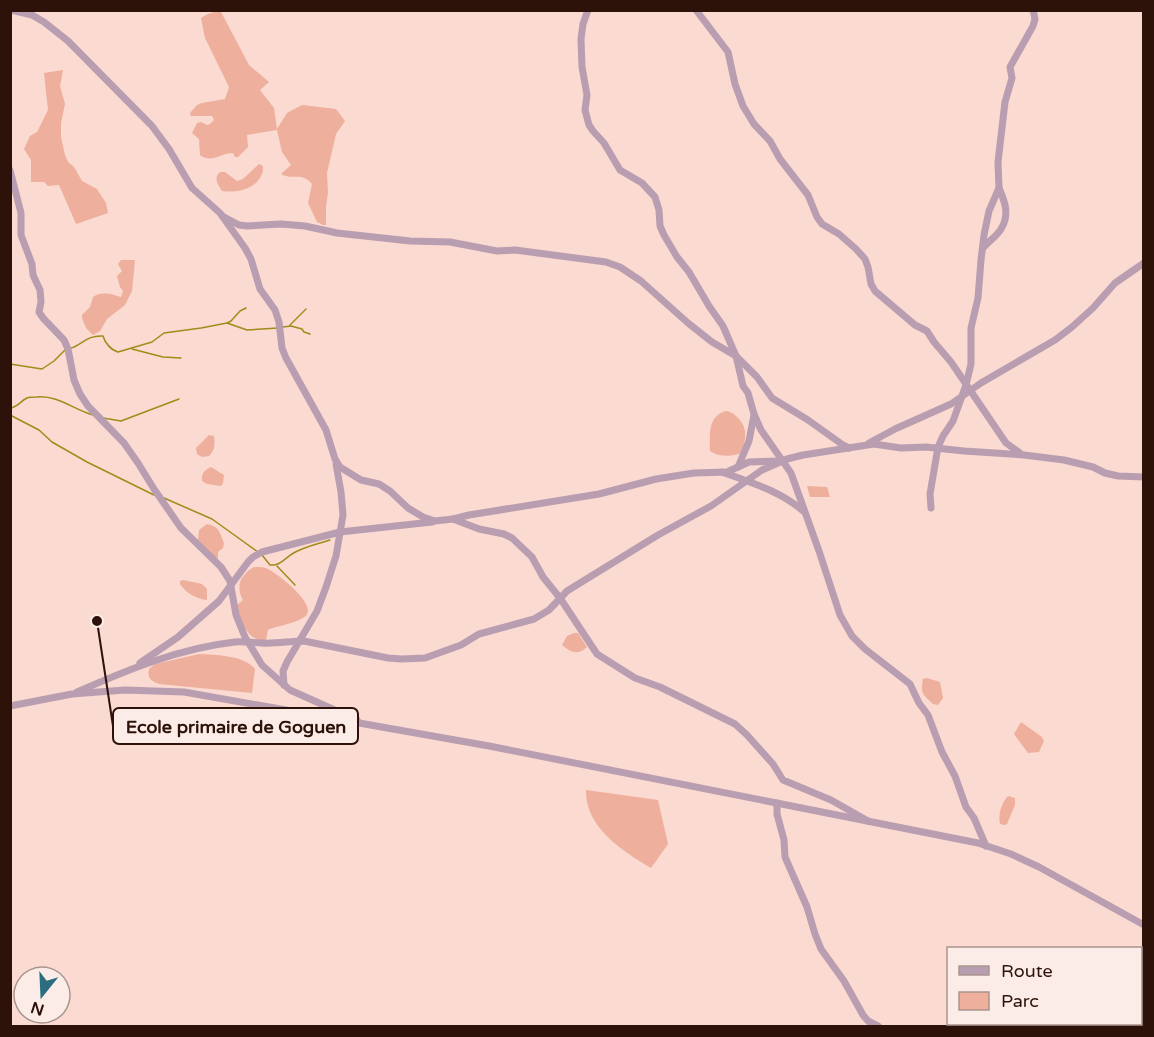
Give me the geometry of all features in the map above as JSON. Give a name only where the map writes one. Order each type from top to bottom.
[{"type":"street","points":[[11,10],[32,15],[68,41],[152,126],[170,149],[192,188],[222,216],[251,259],[260,289],[275,310],[286,358],[326,430],[335,459],[343,514],[336,556],[326,587],[317,611],[283,671],[284,686]]},
{"type":"street","points":[[588,10],[581,39],[582,67],[587,95],[585,110],[589,125],[604,143],[620,170],[642,183],[655,196],[660,226],[664,235],[723,326],[736,356],[743,386],[748,393],[754,414],[761,429],[791,473],[843,623],[865,649],[910,684],[919,704],[928,715],[966,807],[974,818],[986,846]]},
{"type":"street","points":[[696,10],[728,52],[735,84],[743,106],[808,195],[817,218],[822,224],[839,234],[865,259],[875,291],[915,325],[927,331],[1006,443],[1024,455]]},
{"type":"street","points":[[982,249],[1000,231],[1007,209],[999,188],[998,162],[1005,102],[1012,78],[1010,67],[1033,26],[1035,19],[1033,10]]},
{"type":"street","points":[[10,170],[21,213],[21,235],[40,290],[39,312],[64,340],[80,394],[88,406],[124,443],[181,528],[230,580],[236,615],[247,642],[262,665],[284,686],[305,698],[368,725]]},
{"type":"street","points":[[867,445],[924,414],[951,404],[968,388],[971,328],[978,298],[982,249],[989,211],[999,188]]},
{"type":"street","points":[[222,216],[239,225],[305,226],[337,233],[410,241],[450,242],[497,251],[515,250],[606,262],[620,267],[641,281],[712,342],[736,356],[757,377],[772,398],[808,420],[843,446],[849,447]]},
{"type":"street","points":[[968,388],[981,383],[1055,340],[1093,308],[1115,283],[1143,262]]},
{"type":"street","points":[[931,508],[930,494],[938,447],[952,421],[961,397]]},
{"type":"street","points":[[738,467],[748,441],[754,414]]},
{"type":"street","points":[[72,694],[156,661],[209,646],[247,642],[299,641],[387,658],[425,658],[461,645],[479,634],[534,619],[549,610],[567,591],[658,535],[711,506],[762,470],[803,455],[880,444],[901,447],[938,447],[1064,460],[1093,466],[1105,473],[1118,476],[1143,477]]},
{"type":"street","points":[[335,459],[340,467],[349,474],[361,480],[379,484],[408,508],[435,521]]},
{"type":"street","points":[[127,671],[178,637],[219,601],[248,562],[262,552],[340,532],[453,519],[599,494],[656,478],[722,472],[756,461],[783,461]]},
{"type":"street","points":[[722,472],[789,500],[805,513]]},
{"type":"street","points":[[453,519],[479,530],[504,534],[512,538],[532,557],[543,577],[560,598],[592,648],[604,660],[634,678],[660,687],[735,724],[773,764],[783,780],[831,800],[868,821]]},
{"type":"street","points":[[10,706],[72,694],[125,690],[184,693],[495,747],[946,836],[986,846],[1039,867],[1143,926]]},
{"type":"street","points":[[777,803],[785,857],[807,907],[814,934],[863,1015],[868,1021],[878,1026]]},
{"type":"green space","points":[[220,10],[249,65],[269,82],[260,90],[274,108],[277,129],[287,113],[302,105],[336,109],[345,121],[336,134],[327,173],[326,225],[317,222],[308,203],[312,184],[301,177],[281,174],[291,165],[282,152],[277,130],[247,135],[248,147],[238,157],[235,157],[233,153],[212,158],[200,155],[199,139],[192,133],[197,123],[207,125],[214,120],[212,116],[191,116],[190,113],[202,103],[225,99],[229,87],[205,38],[201,18]]},
{"type":"green space","points":[[63,70],[60,86],[65,104],[61,137],[65,155],[82,181],[97,189],[106,203],[108,213],[76,224],[59,185],[48,186],[44,182],[31,182],[31,160],[24,149],[30,136],[37,132],[48,110],[44,73]]},
{"type":"green space","points":[[259,164],[263,166],[263,172],[254,185],[239,191],[222,191],[217,179],[220,172],[225,172],[237,181],[243,179]]},
{"type":"green space","points":[[121,260],[135,260],[132,291],[125,305],[107,319],[100,331],[93,335],[86,328],[82,315],[90,307],[96,295],[107,294],[121,297],[123,291],[117,276],[122,271],[118,264]]},
{"type":"green space","points":[[726,411],[742,423],[745,439],[741,453],[726,456],[710,451],[710,433],[715,417]]},
{"type":"green space","points":[[209,435],[214,436],[213,449],[209,456],[202,457],[197,454],[196,448]]},
{"type":"green space","points":[[211,467],[224,475],[221,486],[202,481],[204,472]]},
{"type":"green space","points":[[807,486],[827,487],[830,497],[810,497]]},
{"type":"green space","points":[[207,524],[217,528],[224,543],[216,559],[198,540],[199,530]]},
{"type":"green space","points":[[254,567],[266,568],[279,576],[294,589],[308,609],[307,614],[299,620],[268,630],[266,640],[254,638],[249,634],[242,623],[237,605],[243,600],[240,590],[241,581]]},
{"type":"green space","points":[[183,580],[202,584],[207,589],[207,600],[188,593],[180,584]]},
{"type":"green space","points":[[578,633],[587,647],[577,652],[562,645],[567,636]]},
{"type":"green space","points":[[199,654],[237,658],[250,664],[255,669],[252,693],[159,684],[149,677],[149,669],[155,664]]},
{"type":"green space","points":[[923,679],[940,682],[943,698],[938,705],[933,704],[923,693]]},
{"type":"green space","points":[[1021,722],[1042,737],[1044,741],[1039,752],[1028,753],[1014,734]]},
{"type":"green space","points":[[586,790],[658,800],[668,844],[651,868],[617,846],[598,826],[587,803]]},
{"type":"green space","points":[[1008,796],[1015,798],[1015,805],[1007,824],[1004,825],[1000,824],[999,820],[1002,806]]},
{"type":"waterway","points":[[69,349],[92,337],[103,336],[109,346],[118,352],[152,342],[164,333],[227,323],[246,308]]},
{"type":"waterway","points":[[290,325],[306,309]]},
{"type":"waterway","points":[[227,323],[247,330],[278,328]]},
{"type":"waterway","points":[[283,327],[291,326],[310,334]]},
{"type":"waterway","points":[[132,349],[163,357],[181,358]]},
{"type":"waterway","points":[[10,364],[42,369],[65,350]]},
{"type":"waterway","points":[[10,408],[27,398],[45,397],[59,400],[93,415]]},
{"type":"waterway","points":[[103,418],[121,421],[179,399]]},
{"type":"waterway","points":[[10,415],[39,430],[52,442],[87,462],[154,495]]},
{"type":"waterway","points":[[164,498],[212,519],[258,552]]},
{"type":"waterway","points":[[262,555],[270,565],[277,564],[301,549],[330,540]]},
{"type":"waterway","points":[[277,566],[295,585]]},
{"type":"place","name":"Ecole primaire de Goguen","points":[[97,621]]}]
